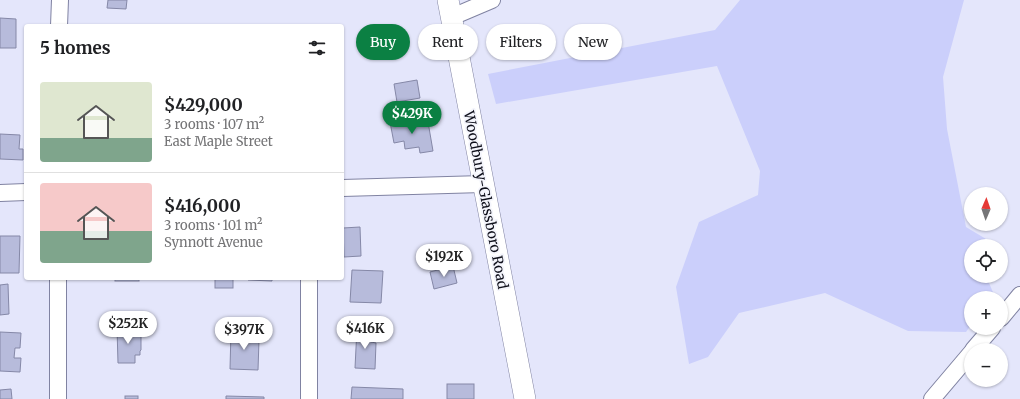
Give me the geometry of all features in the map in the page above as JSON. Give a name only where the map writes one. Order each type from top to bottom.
[{"type":"main road","name":"Woodbury-Glassboro Road","points":[[450,9],[524,399]]},
{"type":"street","points":[[59,24],[60,0]]},
{"type":"street","points":[[450,9],[492,0]]},
{"type":"street","points":[[344,188],[483,184]]},
{"type":"street","points":[[0,193],[24,192]]},
{"type":"street","points":[[58,280],[58,399]]},
{"type":"street","points":[[309,399],[310,280]]},
{"type":"street","points":[[1008,310],[1020,295]]},
{"type":"street","points":[[979,343],[986,335]]},
{"type":"street","points":[[932,399],[964,361]]},
{"type":"shaded area","points":[[740,0],[964,0],[943,77],[947,129],[964,217],[964,231],[973,231],[986,239],[964,239],[964,283],[989,283],[992,291],[964,291],[964,332],[908,331],[825,293],[739,313],[708,357],[689,364],[676,287],[699,222],[758,195],[760,171],[717,66],[496,104],[488,74],[564,59],[622,60],[622,48],[715,30]]},
{"type":"building","points":[[108,0],[127,0],[126,9],[107,8]]},
{"type":"building","points":[[0,18],[16,19],[16,48],[0,48]]},
{"type":"building","points":[[417,80],[420,98],[397,102],[394,84]]},
{"type":"building","points":[[409,119],[410,125],[428,122],[433,151],[420,153],[419,147],[405,149],[404,141],[394,143],[390,122]]},
{"type":"building","points":[[0,134],[20,135],[19,149],[23,149],[23,160],[0,159]]},
{"type":"building","points":[[360,227],[361,256],[344,257],[344,228]]},
{"type":"building","points":[[0,236],[20,236],[19,273],[0,273]]},
{"type":"building","points":[[453,266],[457,283],[434,289],[430,272]]},
{"type":"building","points":[[352,270],[383,271],[381,303],[350,302]]},
{"type":"building","points":[[115,280],[139,280],[139,281]]},
{"type":"building","points":[[215,280],[233,280],[233,288],[215,288]]},
{"type":"building","points":[[248,280],[272,280],[272,281]]},
{"type":"building","points":[[8,284],[9,314],[0,315],[0,285]]},
{"type":"building","points":[[117,328],[128,328],[129,332],[141,332],[141,350],[140,355],[135,355],[135,363],[118,363]]},
{"type":"building","points":[[357,328],[372,329],[371,342],[376,343],[375,369],[355,368]]},
{"type":"building","points":[[231,331],[250,331],[250,340],[259,340],[258,370],[230,369]]},
{"type":"building","points":[[0,332],[21,333],[20,348],[15,348],[14,358],[21,358],[20,372],[0,371]]},
{"type":"building","points":[[447,384],[474,384],[474,399],[447,399]]},
{"type":"building","points":[[352,387],[403,389],[403,399],[351,399]]},
{"type":"building","points":[[11,389],[12,399],[0,399],[0,390]]},
{"type":"building","points":[[125,396],[138,396],[138,399],[125,399]]},
{"type":"building","points":[[226,396],[264,397],[264,399],[226,399]]}]
